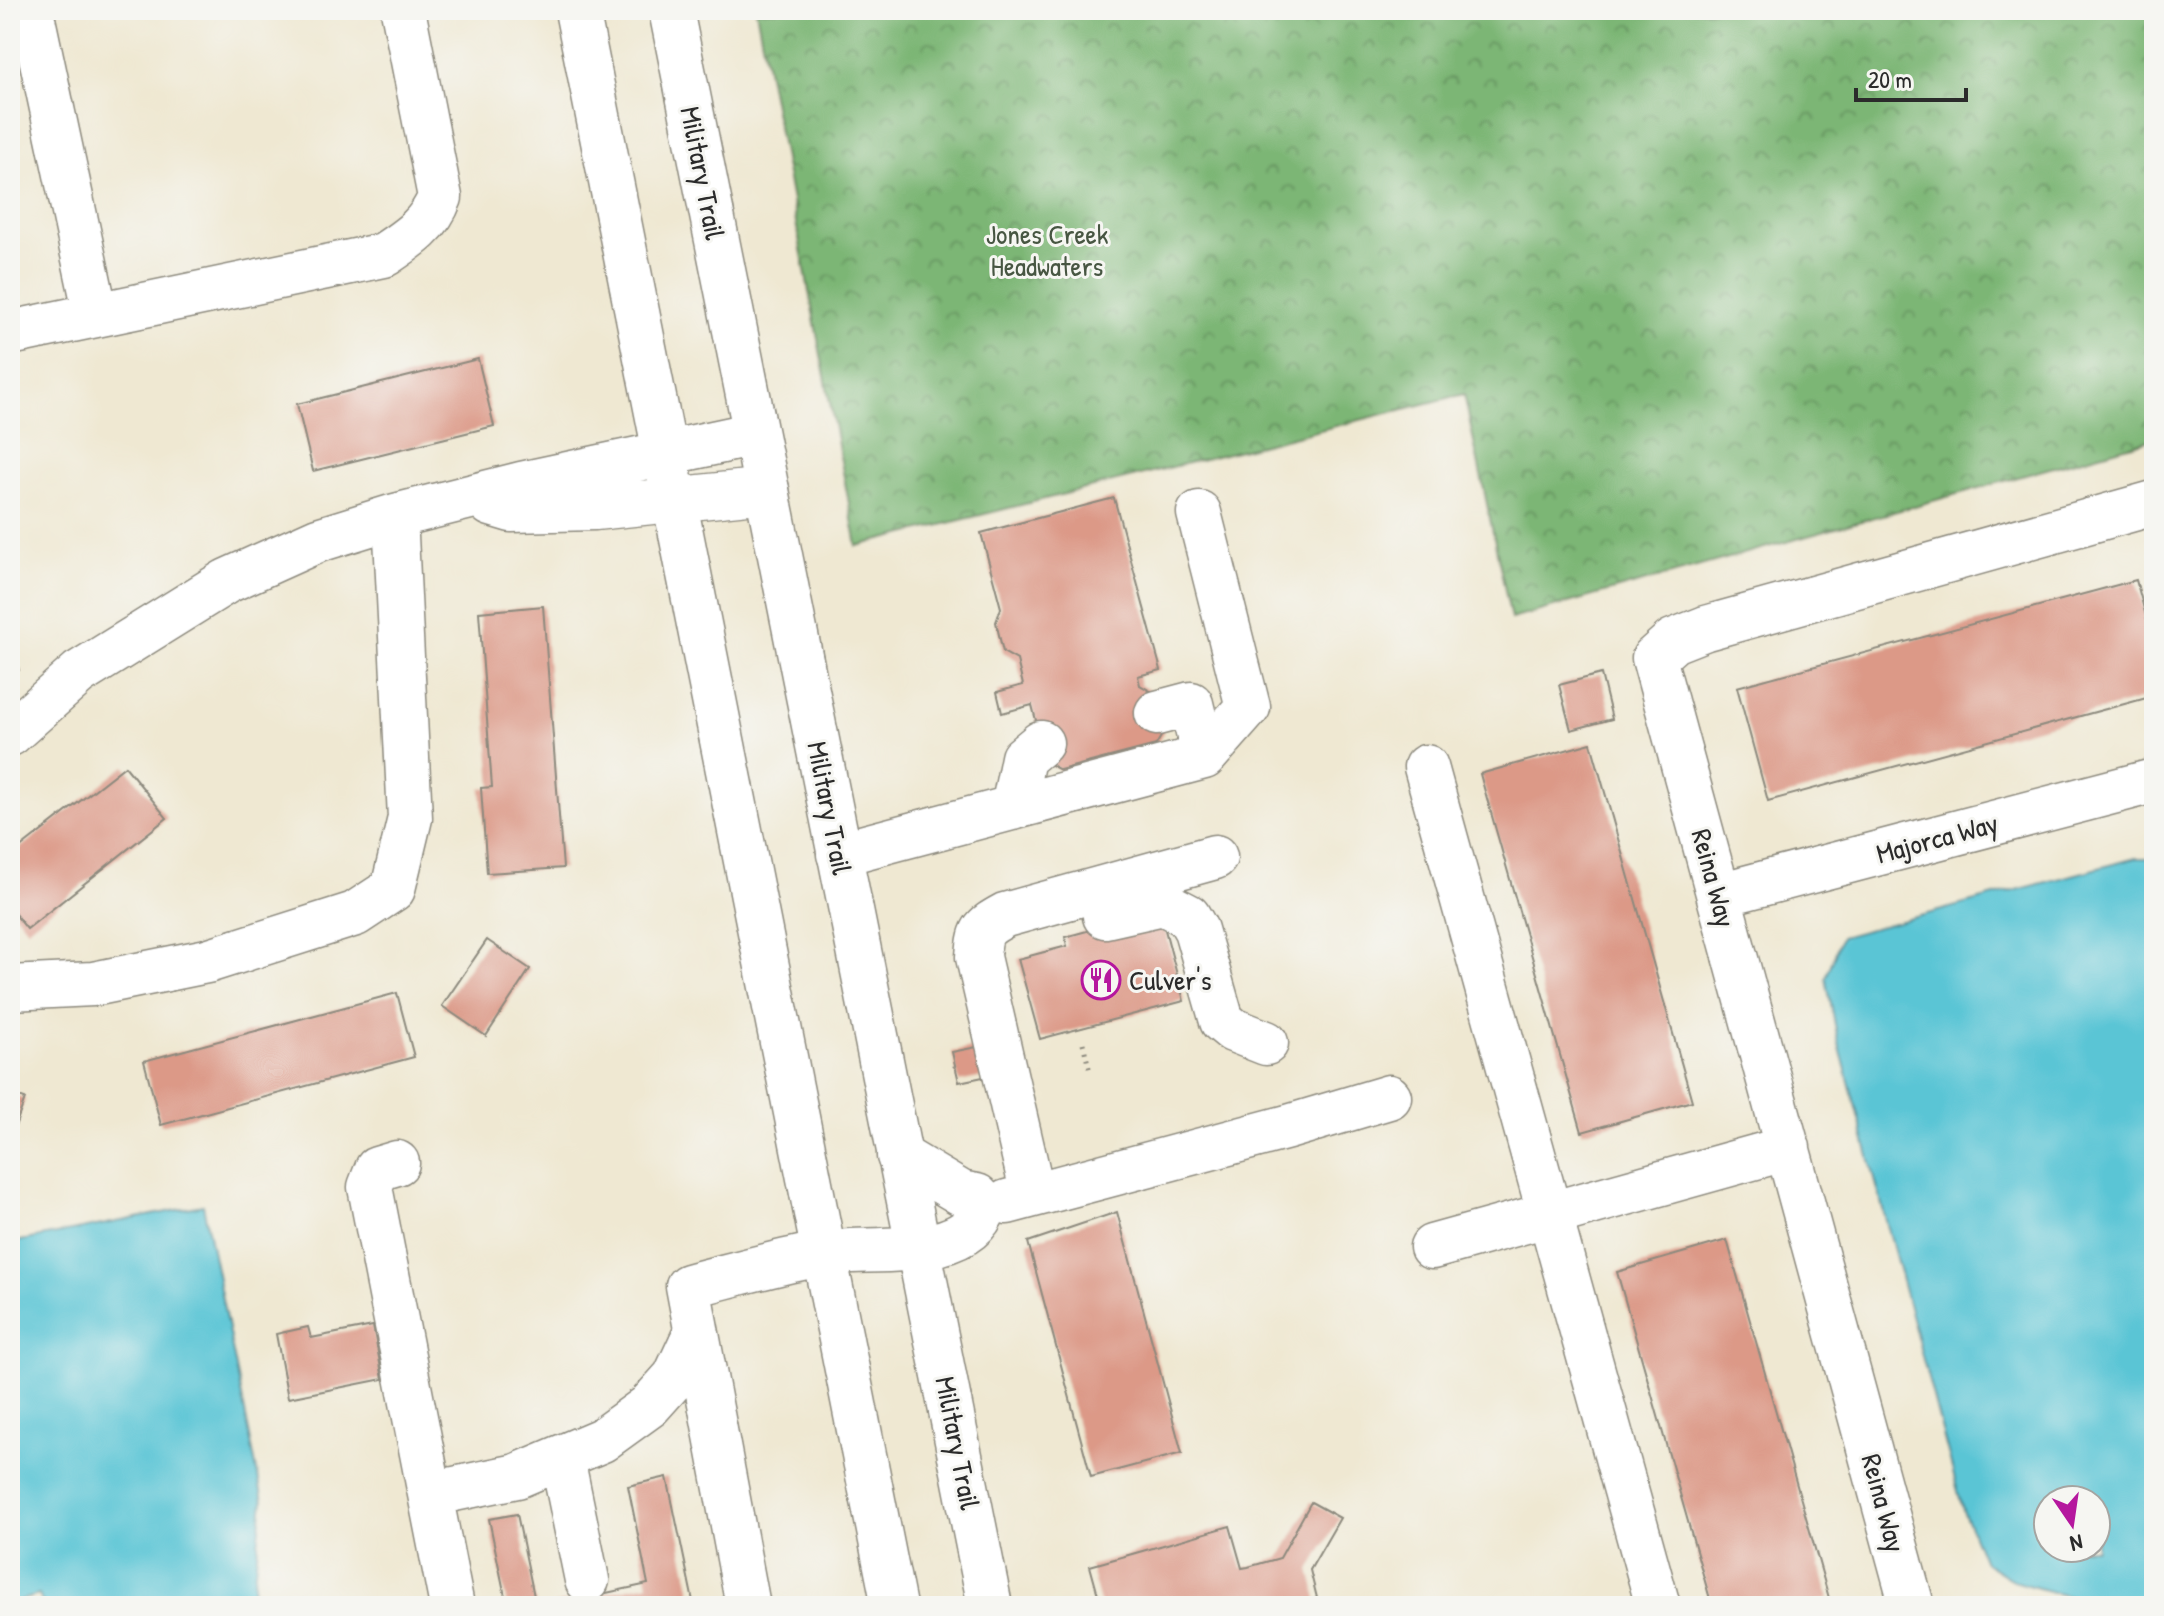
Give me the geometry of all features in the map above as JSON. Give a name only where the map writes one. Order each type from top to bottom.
[{"type":"main road","points":[[31,10],[96,315]]},
{"type":"main road","points":[[10,333],[384,255],[424,225],[434,213],[440,197],[403,10]]},
{"type":"main road","points":[[577,10],[894,1606]]},
{"type":"main road","name":"Military Trail","points":[[671,10],[990,1606]]},
{"type":"main road","points":[[10,734],[79,673],[227,581],[318,540],[395,516],[521,484],[755,434]]},
{"type":"main road","points":[[469,499],[511,510],[595,508],[767,490]]},
{"type":"main road","name":"Reina Way","points":[[1912,1606],[1654,658],[1673,641],[1706,628],[2154,503]]},
{"type":"main road","points":[[839,854],[1204,757],[1248,707],[1199,513]]},
{"type":"main road","points":[[10,988],[93,984],[207,961],[355,914],[393,889],[410,818],[395,516]]},
{"type":"main road","points":[[1204,757],[1174,708],[1235,656]]},
{"type":"main road","points":[[1013,808],[1023,758],[1041,743]]},
{"type":"main road","points":[[1426,767],[1658,1606]]},
{"type":"main road","name":"Majorca Way","points":[[1719,895],[2154,781]]},
{"type":"main road","points":[[1033,1195],[978,957],[980,937],[986,925],[1005,915],[1146,892],[1215,857]]},
{"type":"main road","points":[[1146,892],[1188,916],[1196,930],[1222,1021],[1233,1030],[1266,1043]]},
{"type":"main road","points":[[985,1207],[1259,1135],[1389,1097]]},
{"type":"main road","points":[[1432,1247],[1788,1148]]},
{"type":"main road","points":[[899,1156],[961,1193],[977,1196],[985,1207]]},
{"type":"main road","points":[[397,1163],[377,1169],[370,1187],[452,1606]]},
{"type":"main road","points":[[748,1606],[688,1286],[824,1253],[919,1249],[955,1238],[981,1218],[985,1207]]},
{"type":"main road","points":[[430,1494],[517,1476],[602,1440],[649,1406],[675,1377],[696,1332]]},
{"type":"main road","points":[[562,1458],[587,1580]]},
{"type":"path","points":[[1083,1043],[1090,1072]]},
{"type":"green space","name":"Jones Creek Headwaters","points":[[756,10],[2154,10],[2154,439],[1511,619],[1464,394],[857,546]]},
{"type":"water","points":[[2136,858],[2154,858],[2154,1606],[2102,1606],[2014,1581],[1984,1562],[1963,1510],[1838,1040],[1826,978],[1841,937]]},
{"type":"water","points":[[203,1205],[263,1501],[251,1606],[44,1606],[39,1595],[10,1603],[10,1243]]},
{"type":"building","points":[[478,359],[494,426],[313,471],[297,404]]},
{"type":"building","points":[[1114,498],[1161,670],[1138,676],[1140,685],[1152,692],[1163,733],[1156,745],[1060,770],[1047,763],[1032,705],[1002,713],[997,692],[1023,685],[1017,660],[1003,652],[996,622],[1001,608],[981,533]]},
{"type":"building","points":[[2136,580],[2154,645],[2154,696],[1768,801],[1737,687]]},
{"type":"building","points":[[543,606],[563,868],[487,873],[481,788],[492,787],[479,612]]},
{"type":"building","points":[[10,640],[19,670],[10,673]]},
{"type":"building","points":[[1601,674],[1612,719],[1571,730],[1559,685]]},
{"type":"building","points":[[1591,743],[1692,1101],[1582,1132],[1480,774]]},
{"type":"building","points":[[125,766],[167,818],[27,929],[10,908],[10,856]]},
{"type":"building","name":"Culver's","points":[[1160,911],[1184,1001],[1040,1039],[1018,959],[1067,946],[1065,937]]},
{"type":"building","points":[[487,940],[530,969],[486,1036],[442,1006]]},
{"type":"building","points":[[397,993],[414,1057],[161,1125],[144,1061]]},
{"type":"building","points":[[982,1046],[988,1076],[959,1082],[952,1052]]},
{"type":"building","points":[[10,1094],[25,1099],[10,1140]]},
{"type":"building","points":[[1117,1212],[1182,1453],[1091,1477],[1028,1242]]},
{"type":"building","points":[[1727,1240],[1829,1598],[1802,1606],[1712,1606],[1617,1272]]},
{"type":"building","points":[[373,1326],[383,1379],[288,1398],[276,1334],[308,1327],[311,1338]]},
{"type":"building","points":[[667,1477],[694,1606],[546,1606],[648,1584],[628,1486]]},
{"type":"building","points":[[1311,1502],[1340,1518],[1310,1570],[1319,1606],[1101,1606],[1090,1566],[1230,1526],[1242,1568],[1280,1558]]},
{"type":"building","points":[[517,1514],[536,1606],[507,1606],[489,1519]]},
{"type":"place","name":"Culver's","points":[[1101,980]]}]
